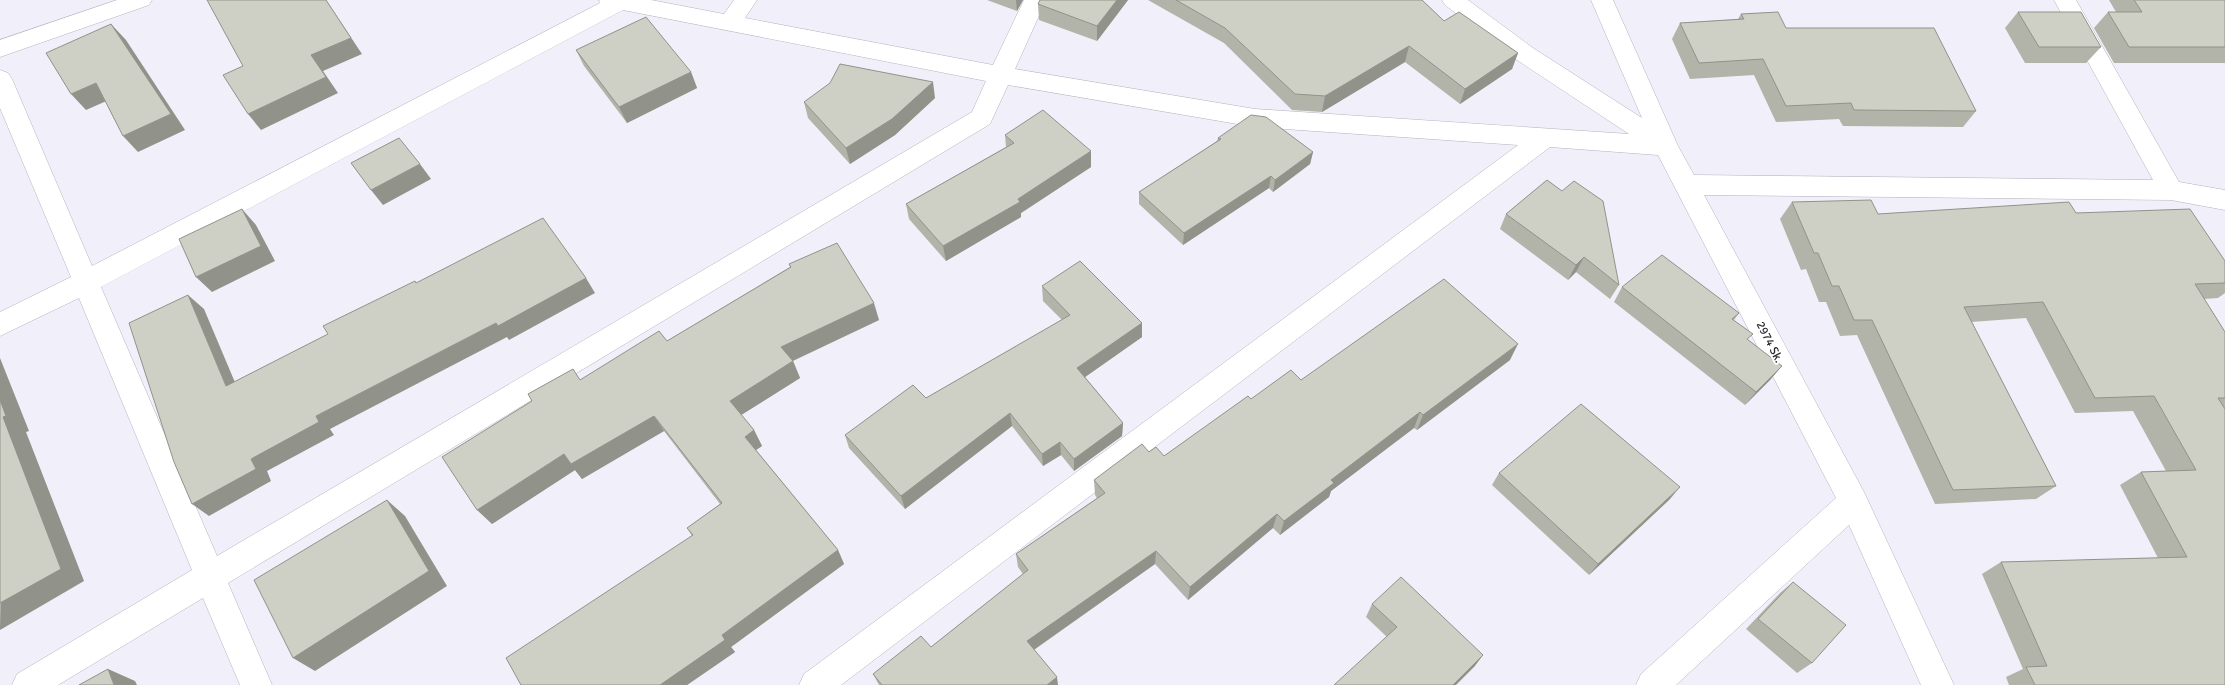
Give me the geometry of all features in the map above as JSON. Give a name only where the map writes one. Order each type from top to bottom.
[{"type":"street","points":[[0,49],[141,0]]},
{"type":"street","points":[[730,23],[746,0]]},
{"type":"street","points":[[28,685],[981,118],[1035,0]]},
{"type":"street","points":[[1453,0],[1525,54],[1666,146]]},
{"type":"street","name":"2974 Sk.","points":[[1602,0],[1666,146],[1853,502],[1938,685]]},
{"type":"street","points":[[2065,0],[2171,190]]},
{"type":"street","points":[[0,325],[86,282],[615,1],[1000,75],[1255,118],[1666,146]]},
{"type":"street","points":[[0,79],[256,685]]},
{"type":"street","points":[[816,685],[1546,137]]},
{"type":"street","points":[[1688,185],[2171,190],[2225,200]]},
{"type":"street","points":[[1652,685],[1853,502]]},
{"type":"building","points":[[207,0],[326,0],[351,38],[311,55],[326,77],[248,114],[223,75],[243,66]]},
{"type":"building","points":[[1040,0],[1117,0],[1097,26],[1038,4]]},
{"type":"building","points":[[1176,0],[1422,0],[1444,21],[1459,12],[1518,53],[1465,89],[1409,46],[1325,96],[1295,94],[1225,28]]},
{"type":"building","points":[[2134,0],[2225,0],[2225,47],[2129,47],[2108,12],[2142,12]]},
{"type":"building","points":[[1778,12],[1786,28],[1934,28],[1976,111],[1854,110],[1851,103],[1786,106],[1763,59],[1699,63],[1680,23],[1744,19],[1741,14]]},
{"type":"building","points":[[2018,12],[2081,12],[2101,47],[2039,47]]},
{"type":"building","points":[[646,17],[691,72],[619,107],[576,50]]},
{"type":"building","points":[[111,24],[171,114],[123,136],[96,83],[71,94],[46,53]]},
{"type":"building","points":[[840,64],[933,82],[892,119],[846,148],[804,102],[830,83]]},
{"type":"building","points":[[1043,110],[1091,151],[1018,199],[1020,202],[943,246],[906,204],[1014,143],[1005,135]]},
{"type":"building","points":[[1251,115],[1266,117],[1313,152],[1275,180],[1271,176],[1184,233],[1139,192],[1221,139],[1218,138]]},
{"type":"building","points":[[399,138],[420,164],[371,190],[351,163]]},
{"type":"building","points":[[1547,180],[1562,191],[1574,181],[1603,201],[1619,285],[1584,257],[1576,265],[1506,214]]},
{"type":"building","points":[[1871,200],[1878,214],[2069,202],[2076,213],[2190,209],[2225,261],[2225,283],[2195,284],[2225,332],[2225,398],[2218,398],[2225,409],[2225,685],[2035,685],[2026,667],[2047,666],[2001,562],[2187,557],[2141,472],[2196,470],[2154,396],[2095,398],[2043,302],[1964,307],[2056,486],[1953,490],[1872,320],[1854,320],[1839,286],[1832,286],[1818,253],[1814,253],[1792,202]]},
{"type":"building","points":[[242,209],[261,246],[196,277],[179,239]]},
{"type":"building","points":[[543,218],[586,278],[498,326],[496,323],[316,416],[319,422],[251,459],[256,469],[192,504],[174,462],[129,323],[188,295],[226,386],[328,334],[323,326],[415,281],[416,283]]},
{"type":"building","points":[[837,243],[874,303],[781,347],[793,361],[730,401],[754,430],[745,437],[838,550],[722,635],[725,640],[660,685],[521,685],[506,658],[693,535],[687,528],[722,503],[654,416],[571,464],[564,454],[477,510],[442,457],[532,401],[528,394],[573,369],[580,380],[659,331],[667,341],[791,267],[789,264]]},
{"type":"building","points":[[1662,255],[1739,313],[1732,319],[1753,334],[1747,339],[1782,366],[1756,392],[1622,287]]},
{"type":"building","points":[[1080,261],[1142,323],[1077,368],[1123,423],[1074,459],[1060,442],[1042,454],[1010,413],[901,496],[845,435],[913,385],[926,398],[1070,315],[1042,286]]},
{"type":"building","points":[[1444,279],[1518,344],[1423,415],[1420,412],[1331,480],[1334,483],[1284,521],[1277,514],[1190,587],[1156,551],[1027,641],[1057,677],[1047,685],[882,685],[873,674],[921,636],[931,647],[1028,570],[1016,554],[1105,493],[1094,480],[1142,444],[1149,452],[1156,447],[1164,456],[1248,396],[1251,399],[1291,370],[1301,380]]},
{"type":"building","points":[[0,400],[6,416],[3,417],[61,569],[0,603]]},
{"type":"building","points":[[1581,404],[1680,487],[1598,564],[1499,473]]},
{"type":"building","points":[[387,500],[429,571],[293,658],[254,580]]},
{"type":"building","points":[[1401,577],[1483,655],[1453,685],[1334,685],[1397,627],[1372,604]]},
{"type":"building","points":[[1793,582],[1846,625],[1812,663],[1758,619]]},
{"type":"building","points":[[108,669],[114,685],[79,685]]}]
